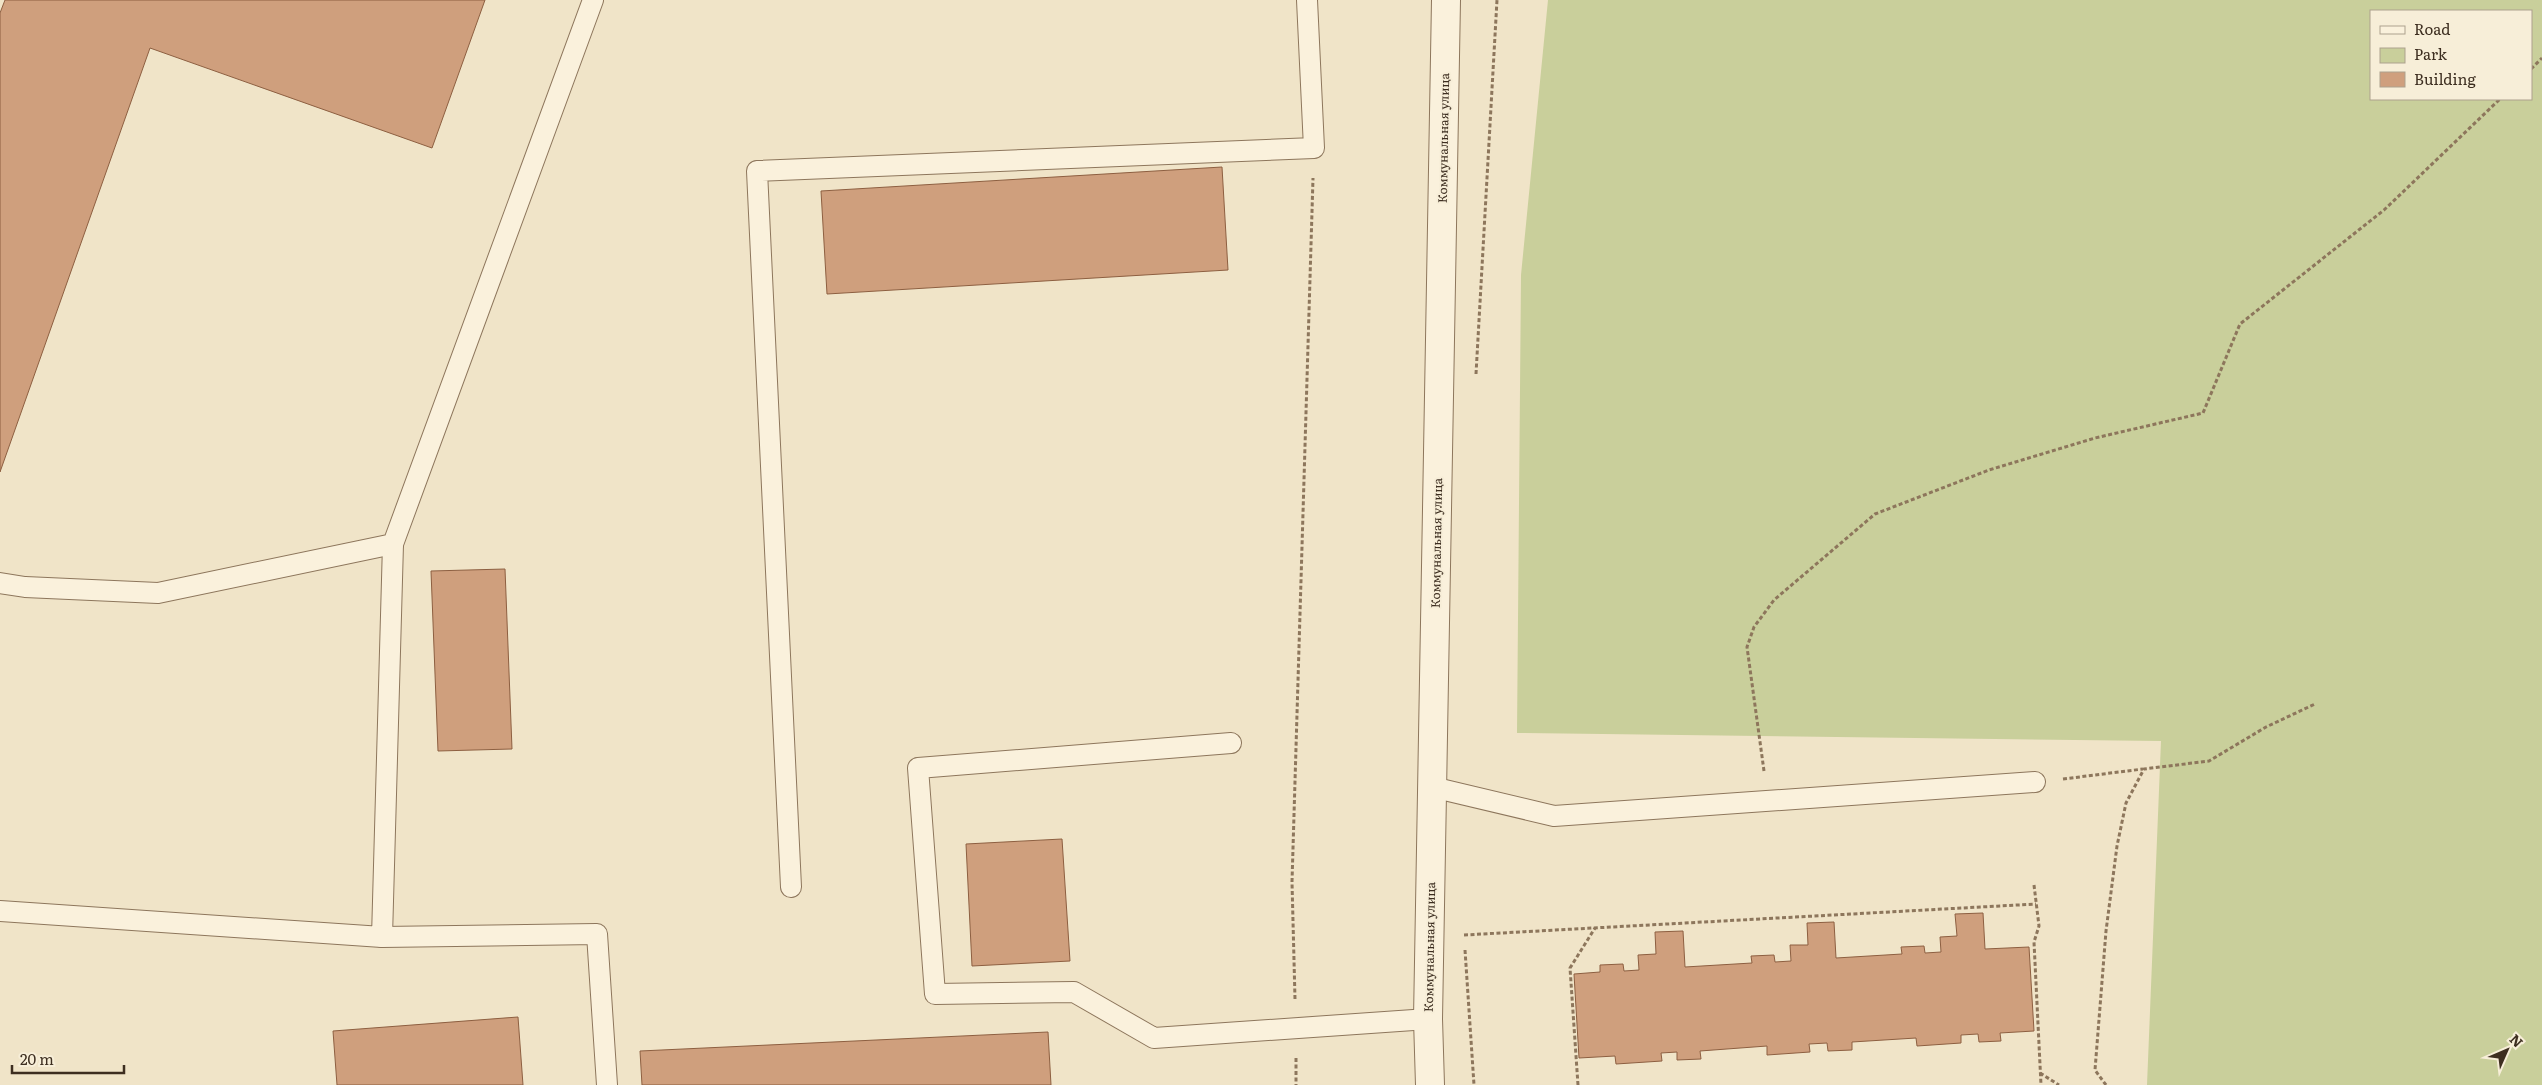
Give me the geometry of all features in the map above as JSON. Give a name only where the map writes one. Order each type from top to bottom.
[{"type":"street","name":"Коммунальная улица","points":[[1430,1085],[1428,1019],[1446,0]]},
{"type":"lane","points":[[382,938],[393,544],[593,0]]},
{"type":"lane","points":[[791,887],[757,171],[1314,148],[1307,0]]},
{"type":"lane","points":[[0,583],[158,593],[393,544]]},
{"type":"lane","points":[[1231,743],[918,768],[935,994],[1074,992],[1154,1038],[1428,1019]]},
{"type":"lane","points":[[1432,787],[1554,816],[2035,782]]},
{"type":"lane","points":[[0,911],[382,938],[597,934],[607,1085]]},
{"type":"path","points":[[1475,379],[1496,0]]},
{"type":"path","points":[[2532,68],[2542,58]]},
{"type":"path","points":[[1767,801],[1747,647],[1754,627],[1774,600],[1875,514],[1989,470],[2095,438],[2203,413],[2240,324],[2384,210],[2499,100]]},
{"type":"path","points":[[1296,1085],[1292,882],[1314,148]]},
{"type":"path","points":[[2035,782],[2209,761],[2266,727],[2315,704]]},
{"type":"path","points":[[2106,1085],[2095,1070],[2106,931],[2117,846],[2126,803],[2144,769]]},
{"type":"path","points":[[2034,885],[2039,926],[2034,942],[2040,1085]]},
{"type":"path","points":[[1464,935],[2036,904]]},
{"type":"path","points":[[1464,925],[1474,1085]]},
{"type":"path","points":[[1578,1085],[1570,968],[1596,928]]},
{"type":"path","points":[[2040,1073],[2059,1085]]},
{"type":"green space","points":[[1548,0],[2542,0],[2542,1085],[2147,1085],[2161,741],[1517,733],[1521,275]]},
{"type":"building","points":[[5,0],[485,0],[432,148],[150,48],[0,472],[0,13]]},
{"type":"building","points":[[1222,167],[1228,270],[827,294],[821,191]]},
{"type":"building","points":[[505,569],[512,749],[438,751],[431,571]]},
{"type":"building","points":[[1062,839],[1070,961],[972,966],[966,844]]},
{"type":"building","points":[[1983,913],[1985,949],[2029,947],[2034,1031],[2000,1033],[2001,1041],[1979,1042],[1978,1034],[1961,1035],[1961,1043],[1917,1046],[1916,1038],[1852,1042],[1852,1050],[1828,1051],[1827,1043],[1809,1044],[1810,1052],[1767,1055],[1767,1046],[1700,1051],[1701,1059],[1677,1060],[1677,1052],[1661,1053],[1662,1061],[1616,1064],[1615,1056],[1579,1058],[1574,974],[1600,972],[1600,965],[1623,964],[1624,971],[1639,970],[1638,955],[1656,954],[1655,932],[1683,931],[1685,967],[1752,963],[1751,956],[1774,955],[1775,962],[1791,961],[1790,945],[1808,945],[1807,923],[1834,922],[1836,958],[1902,954],[1901,947],[1924,946],[1925,953],[1941,952],[1940,937],[1957,936],[1955,914]]},
{"type":"building","points":[[518,1017],[523,1085],[337,1085],[333,1031]]},
{"type":"building","points":[[1048,1032],[1051,1085],[642,1085],[640,1051]]}]
